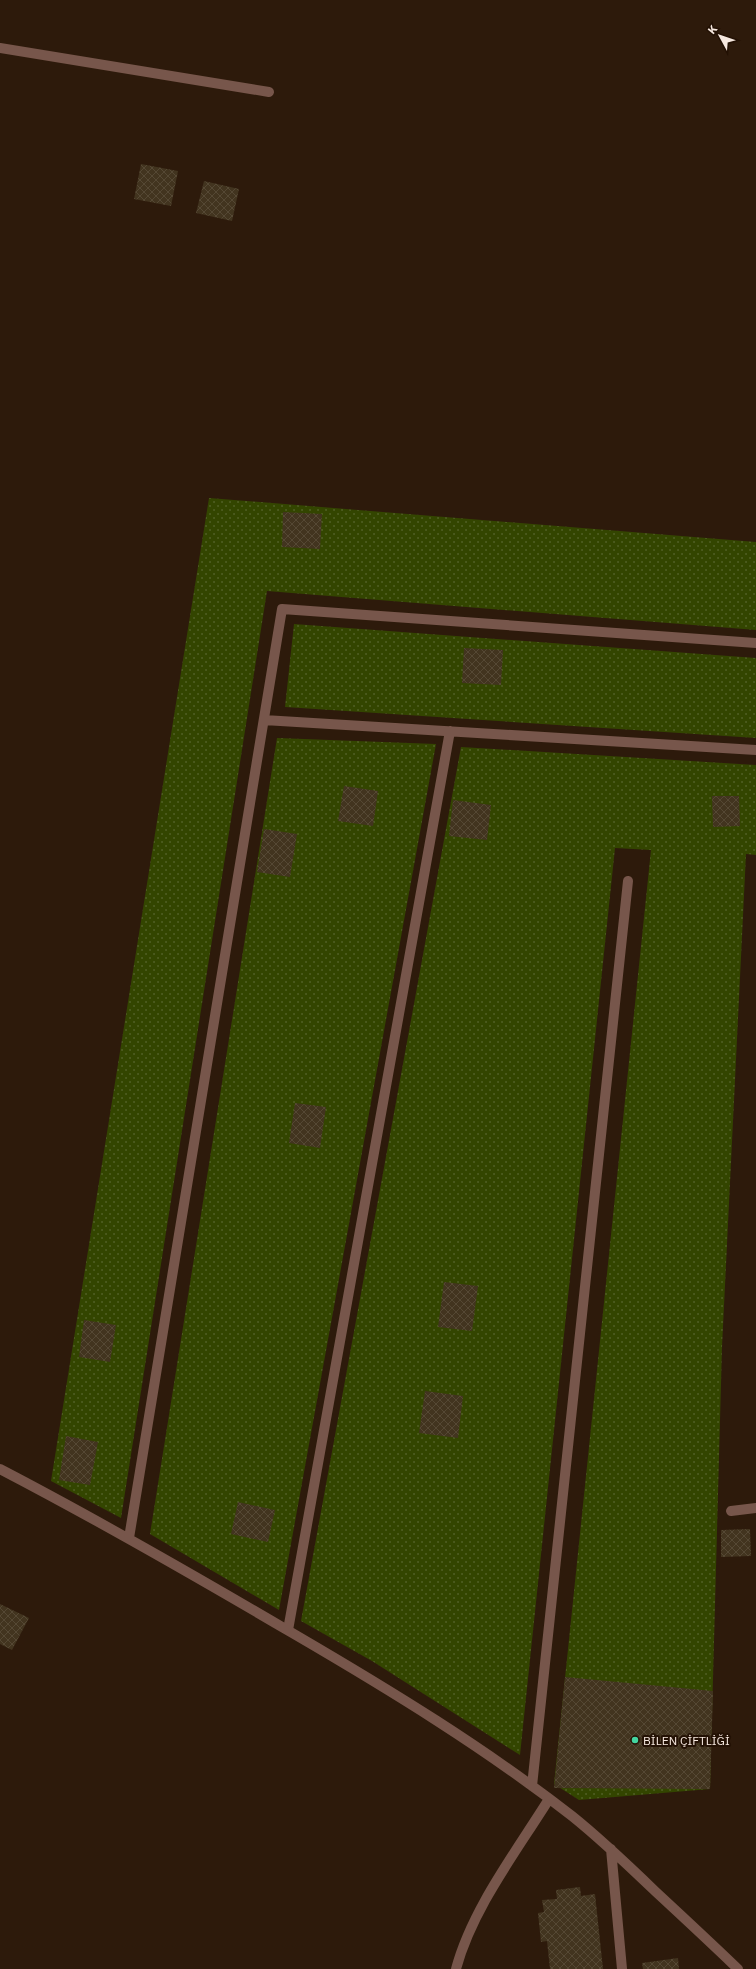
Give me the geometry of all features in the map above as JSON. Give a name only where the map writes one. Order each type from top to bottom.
[{"type":"lane","points":[[0,48],[269,92]]},
{"type":"lane","points":[[129,1538],[282,609],[756,643]]},
{"type":"lane","points":[[264,720],[756,750]]},
{"type":"lane","points":[[288,1630],[450,731]]},
{"type":"lane","points":[[532,1786],[628,881]]},
{"type":"lane","points":[[0,1469],[129,1538],[288,1630],[405,1700],[532,1786],[611,1849],[738,1969]]},
{"type":"lane","points":[[731,1511],[756,1508]]},
{"type":"lane","points":[[456,1969],[461,1948],[475,1918],[549,1799]]},
{"type":"lane","points":[[611,1849],[622,1969]]},
{"type":"green space","points":[[209,498],[756,542],[756,630],[267,591],[121,1518],[51,1481]]},
{"type":"green space","points":[[294,624],[756,658],[756,738],[285,707]]},
{"type":"green space","points":[[277,738],[436,744],[279,1610],[150,1534]]},
{"type":"green space","points":[[461,747],[756,765],[756,855],[746,854],[722,1347],[710,1789],[579,1800],[554,1784],[651,850],[615,848],[520,1755],[372,1661],[301,1621]]},
{"type":"building","points":[[141,164],[178,171],[171,206],[134,199]]},
{"type":"building","points":[[204,181],[239,189],[232,221],[196,213]]},
{"type":"building","points":[[283,512],[322,514],[320,549],[282,547]]},
{"type":"building","points":[[464,648],[503,650],[501,685],[462,683]]},
{"type":"building","points":[[344,786],[378,791],[373,826],[338,821]]},
{"type":"building","points":[[712,796],[739,796],[740,826],[713,827]]},
{"type":"building","points":[[453,800],[491,805],[487,840],[449,836]]},
{"type":"building","points":[[264,829],[297,834],[290,877],[257,872]]},
{"type":"building","points":[[295,1103],[326,1107],[320,1148],[289,1143]]},
{"type":"building","points":[[444,1282],[478,1286],[472,1331],[438,1327]]},
{"type":"building","points":[[84,1320],[116,1325],[110,1362],[79,1357]]},
{"type":"building","points":[[425,1391],[463,1396],[458,1438],[419,1433]]},
{"type":"building","points":[[66,1436],[98,1442],[90,1485],[59,1480]]},
{"type":"building","points":[[238,1502],[275,1510],[268,1542],[231,1534]]},
{"type":"building","points":[[750,1529],[751,1556],[721,1557],[721,1530]]},
{"type":"building","points":[[0,1604],[29,1618],[12,1650],[0,1644]]},
{"type":"building","name":"BİLEN ÇİFTLİĞİ","points":[[565,1677],[713,1691],[710,1789],[554,1788]]},
{"type":"building","points":[[580,1887],[581,1896],[595,1894],[603,1969],[550,1969],[547,1941],[541,1942],[538,1913],[544,1912],[542,1900],[557,1899],[556,1890]]},
{"type":"building","points":[[678,1958],[679,1969],[643,1969],[642,1963]]},
{"type":"place","name":"BİLEN ÇİFTLİĞİ","points":[[635,1740]]}]
